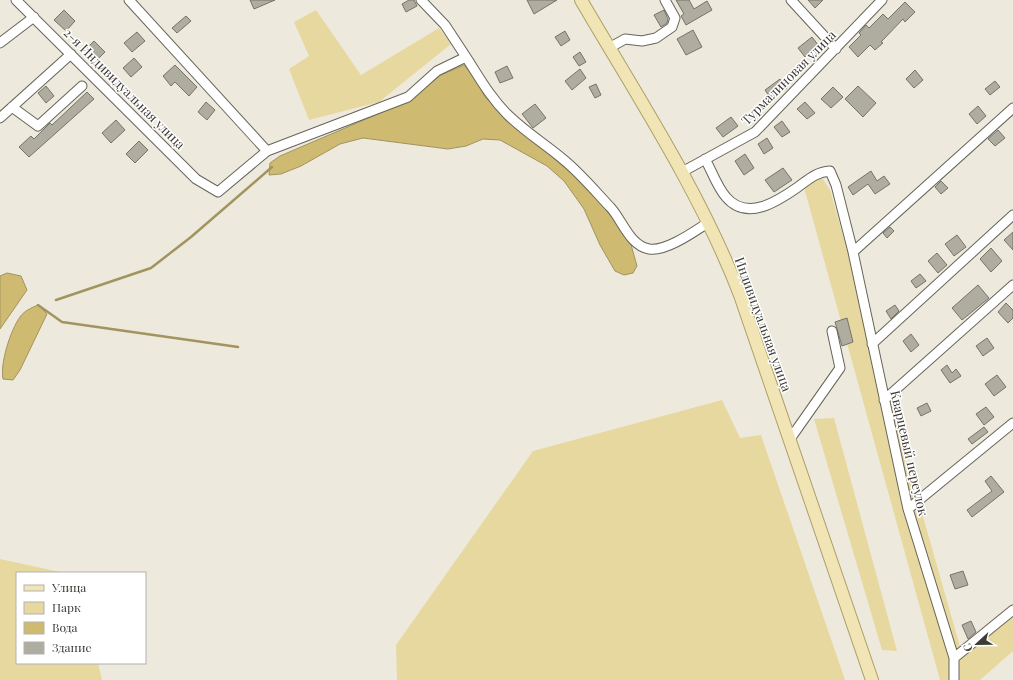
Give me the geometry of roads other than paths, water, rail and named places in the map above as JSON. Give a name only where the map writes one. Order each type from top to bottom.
[{"type":"main road","name":"Индивидуальная улица","points":[[581,0],[682,172],[709,222],[723,252],[740,295],[872,680]]},
{"type":"street","points":[[129,0],[267,151],[408,97],[437,71],[466,57]]},
{"type":"street","points":[[421,0],[445,26],[490,95],[508,114],[564,160],[586,181],[615,212],[627,231],[640,245],[650,249],[668,245],[709,222]]},
{"type":"street","points":[[609,48],[625,39],[642,41],[656,38],[672,27],[675,18],[665,0]]},
{"type":"street","points":[[791,0],[836,50]]},
{"type":"street","name":"Турмалиновая улица","points":[[682,172],[755,132],[836,50],[882,0]]},
{"type":"street","name":"2-я Индивидуальная улица","points":[[21,2],[34,17],[196,179],[218,192],[267,151]]},
{"type":"street","points":[[0,43],[34,17]]},
{"type":"street","points":[[0,118],[71,54]]},
{"type":"street","points":[[12,107],[38,126],[82,86]]},
{"type":"street","points":[[853,252],[1013,108]]},
{"type":"street","name":"Кварцевый переулок","points":[[705,159],[726,197],[738,207],[755,209],[777,203],[819,172],[830,171],[836,185],[853,252],[908,508],[954,658],[954,680]]},
{"type":"street","points":[[872,344],[1013,215]]},
{"type":"street","points":[[884,400],[1013,285]]},
{"type":"street","points":[[790,439],[840,368],[832,331]]},
{"type":"street","points":[[908,508],[1013,423]]},
{"type":"street","points":[[954,658],[1013,610]]},
{"type":"water","points":[[464,65],[475,78],[485,97],[501,113],[572,174],[603,206],[630,241],[637,266],[633,273],[624,275],[615,271],[600,245],[584,209],[564,181],[547,166],[500,140],[483,139],[466,146],[448,149],[363,138],[340,144],[301,166],[281,174],[269,175],[270,163],[280,156],[408,101],[441,75]]},
{"type":"water","points":[[7,273],[21,276],[27,290],[0,329],[0,276]]},
{"type":"water","points":[[38,305],[47,314],[20,370],[13,380],[3,379],[2,373],[4,356],[16,323],[28,310]]},
{"type":"waterway","points":[[56,300],[151,268],[191,237],[272,167]]},
{"type":"waterway","points":[[38,305],[62,322],[238,347]]}]
